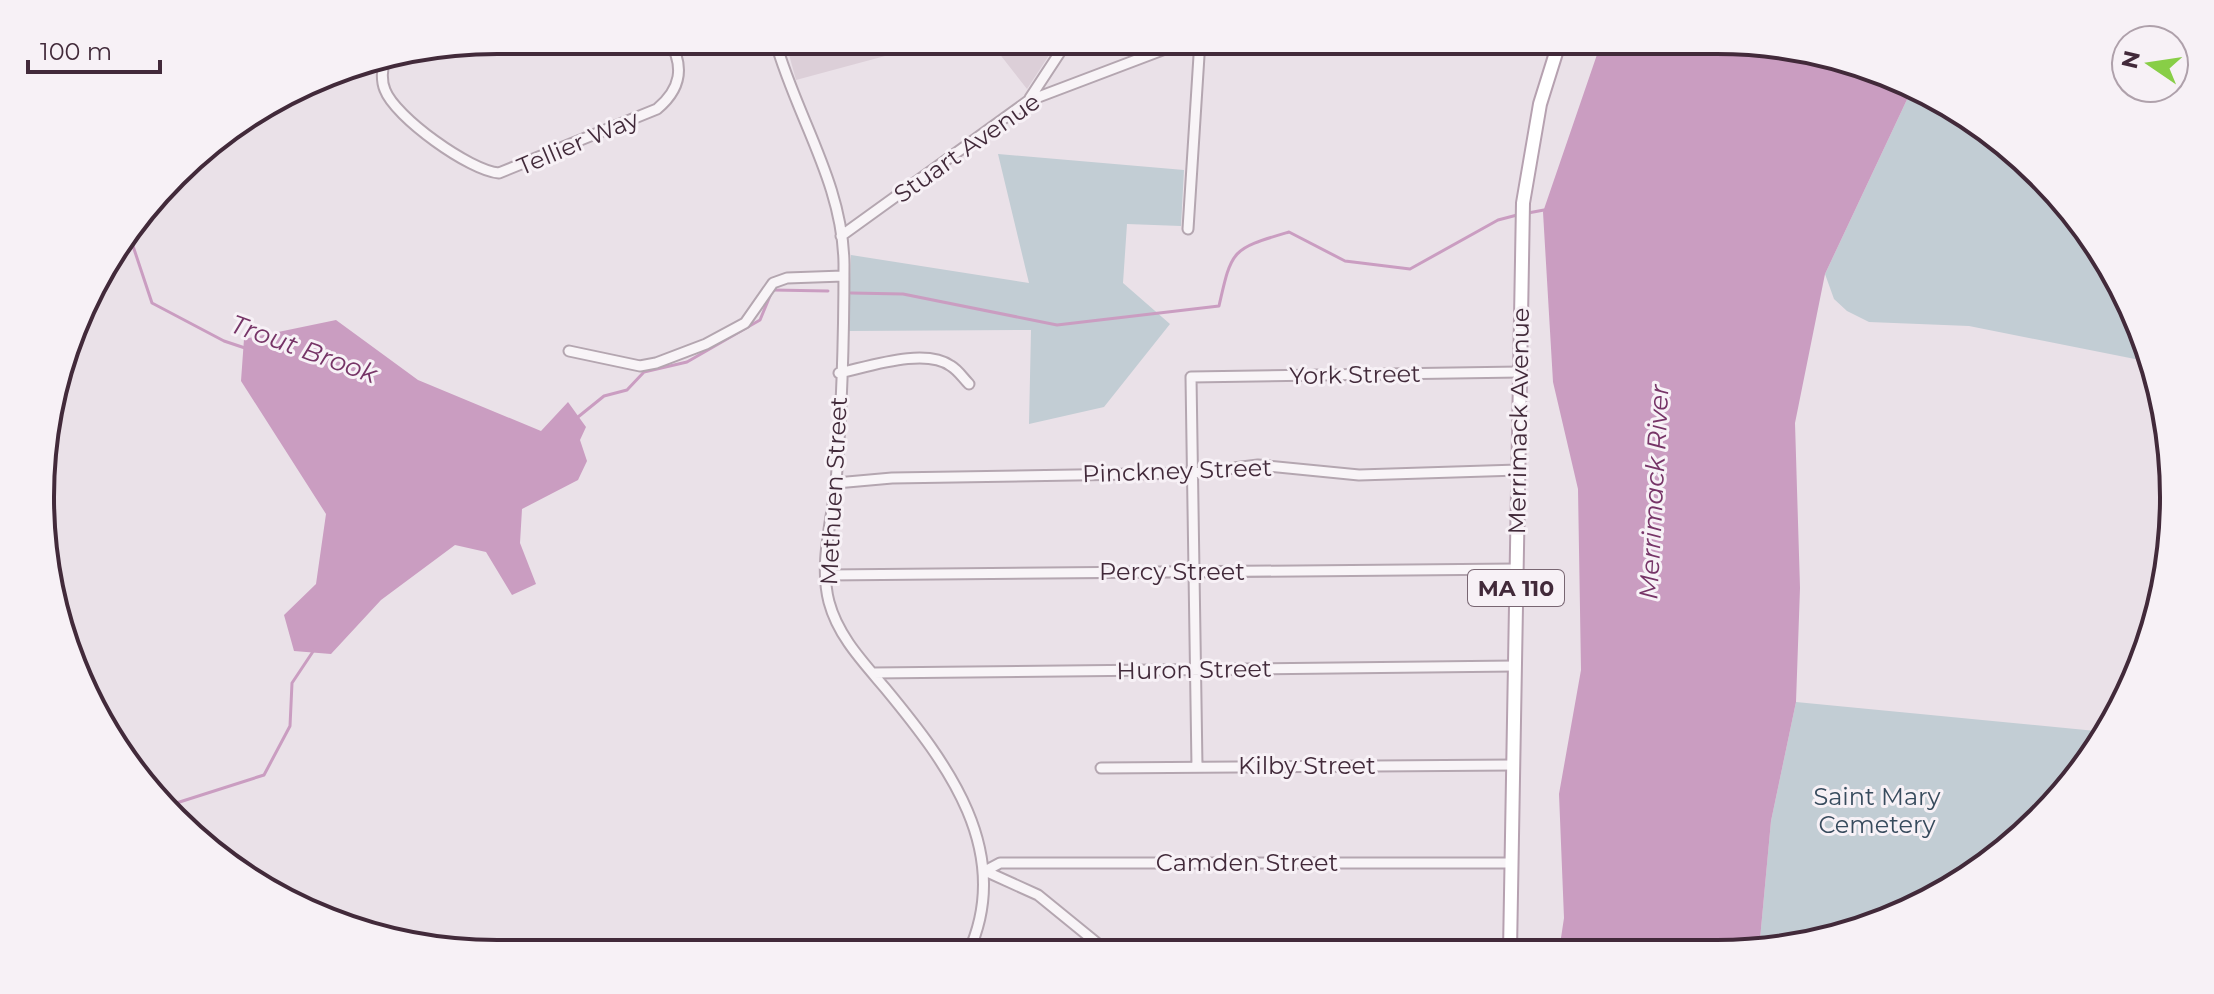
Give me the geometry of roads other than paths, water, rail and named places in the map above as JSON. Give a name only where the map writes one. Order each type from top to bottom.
[{"type":"main road","name":"Merrimack Avenue","points":[[1510,940],[1523,203],[1540,104],[1556,54]]},
{"type":"street","name":"Tellier Way","points":[[385,68],[384,89],[403,113],[472,166],[499,173],[517,169],[657,109],[673,93],[679,78],[676,54]]},
{"type":"street","name":"Methuen Street","points":[[779,54],[787,81],[823,163],[841,236],[843,276],[836,483],[827,575],[829,601],[840,628],[924,736],[958,788],[975,827],[985,871],[979,928],[974,940]]},
{"type":"street","points":[[1028,101],[1059,54]]},
{"type":"street","name":"Stuart Avenue","points":[[841,236],[1028,101],[1152,54]]},
{"type":"street","points":[[1188,229],[1199,54]]},
{"type":"street","points":[[569,351],[640,366],[656,363],[706,344],[745,323],[773,283],[787,278],[843,276]]},
{"type":"street","points":[[839,373],[893,360],[918,359],[948,363],[969,384]]},
{"type":"street","name":"York Street","points":[[1193,473],[1191,377],[1520,372]]},
{"type":"street","name":"Pinckney Street","points":[[836,483],[892,478],[1193,473],[1258,465],[1359,475],[1518,470]]},
{"type":"street","points":[[1193,473],[1197,767]]},
{"type":"street","name":"Percy Street","points":[[827,575],[1516,569]]},
{"type":"street","name":"Huron Street","points":[[873,673],[1515,666]]},
{"type":"street","name":"Kilby Street","points":[[1101,768],[1514,765]]},
{"type":"street","name":"Camden Street","points":[[985,871],[1000,863],[1512,863]]},
{"type":"street","points":[[985,871],[1038,895],[1093,940]]},
{"type":"water","name":"Merrimack River","points":[[1597,54],[1717,54],[1775,58],[1832,69],[1908,98],[1825,274],[1795,423],[1800,588],[1796,702],[1771,821],[1760,938],[1561,940],[1564,918],[1559,794],[1581,670],[1578,489],[1553,382],[1543,212]]},
{"type":"water","points":[[336,320],[418,380],[541,431],[568,402],[586,427],[580,440],[587,461],[578,480],[522,509],[520,543],[536,584],[512,595],[486,552],[455,545],[381,600],[331,654],[294,651],[284,615],[316,584],[326,514],[241,381],[244,339]]},
{"type":"waterway","points":[[1528,213],[1544,210]]},
{"type":"waterway","points":[[851,293],[903,294],[1057,325],[1219,306],[1227,272],[1238,254],[1256,243],[1289,232],[1345,261],[1410,269],[1498,220],[1521,214]]},
{"type":"waterway","name":"Trout Brook","points":[[133,246],[152,303],[224,341],[245,348]]},
{"type":"waterway","points":[[773,290],[828,291]]},
{"type":"waterway","points":[[578,417],[604,396],[627,390],[644,372],[687,362],[760,320],[770,296]]},
{"type":"waterway","points":[[177,803],[264,775],[290,726],[292,683],[314,650]]},
{"type":"park label","name":"Saint Mary Cemetery","points":[[1877,811]]}]
